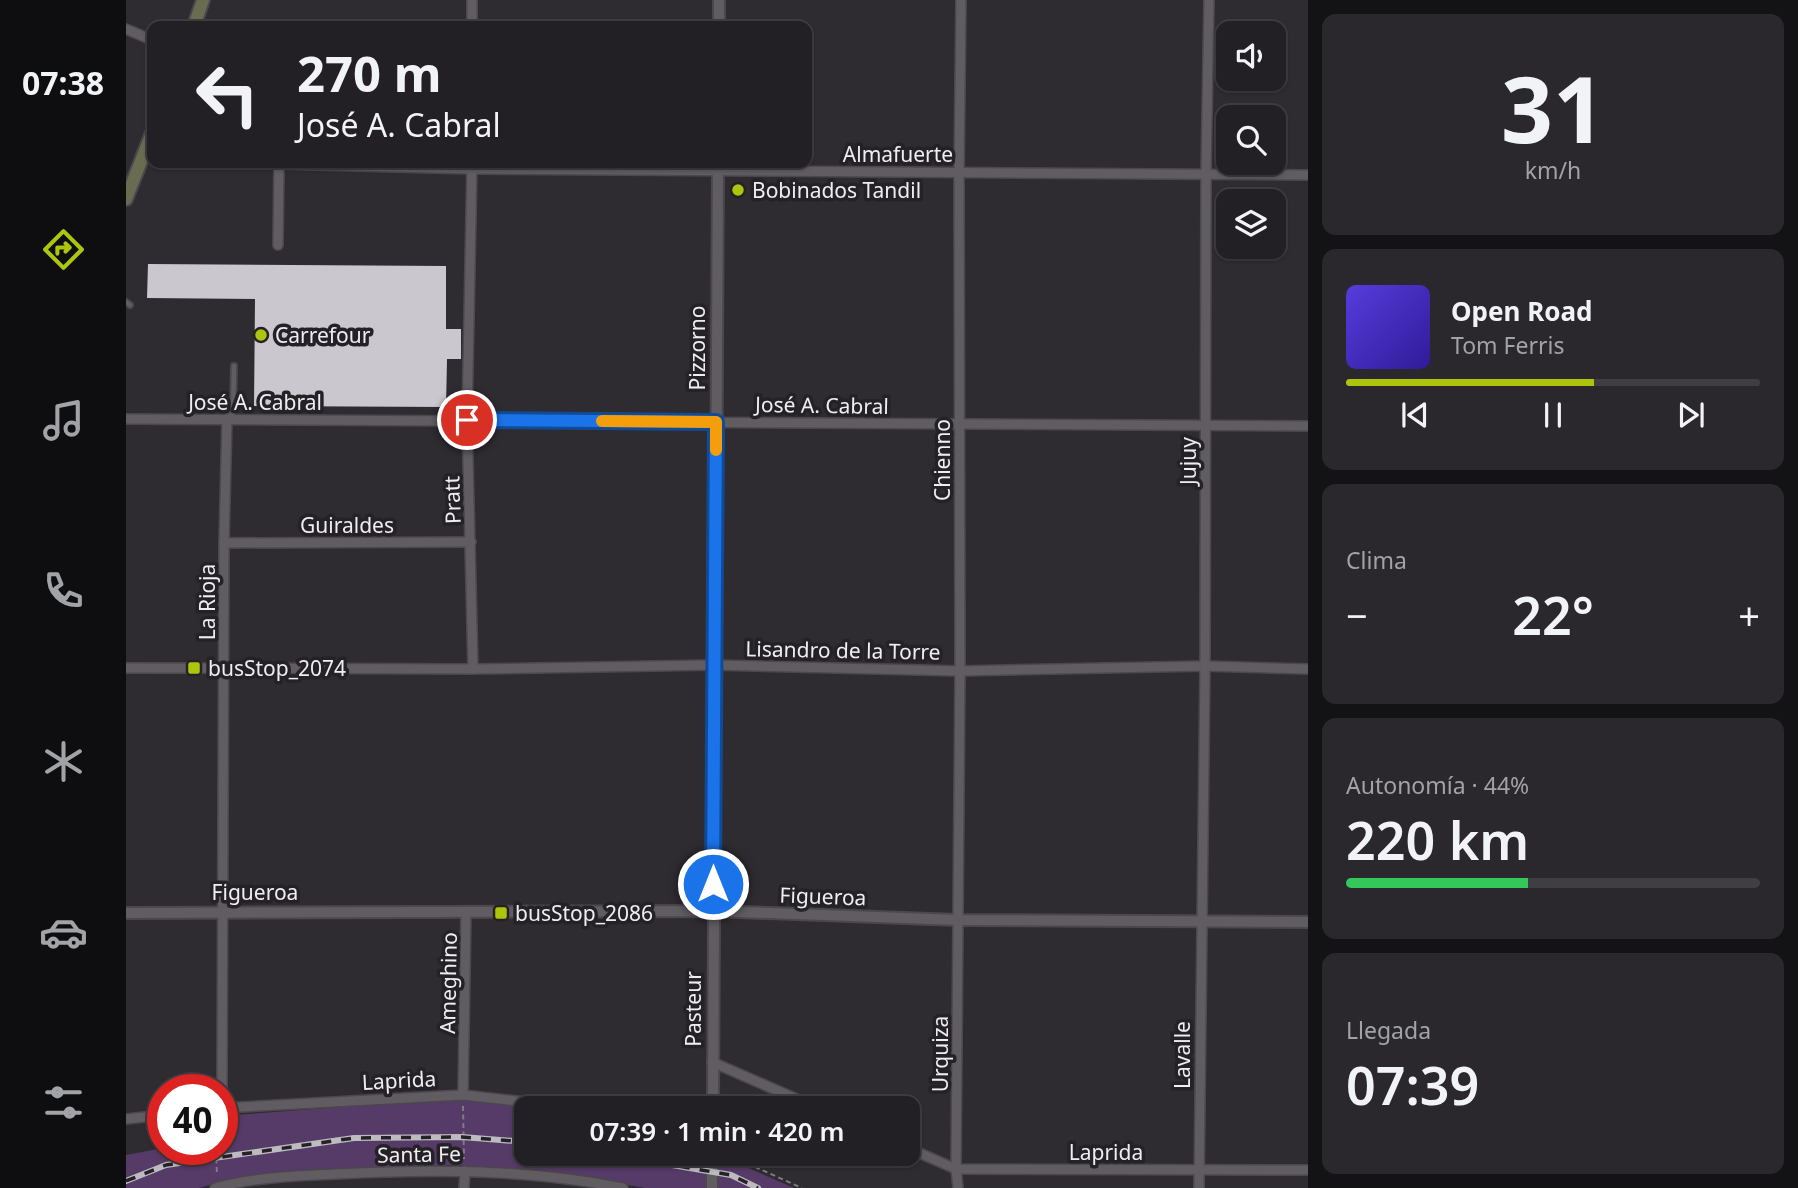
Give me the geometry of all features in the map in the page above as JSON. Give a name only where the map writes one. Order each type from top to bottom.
[{"type":"main road","points":[[196,21],[203,0]]},
{"type":"main road","points":[[126,199],[147,146]]},
{"type":"street","points":[[472,0],[472,21]]},
{"type":"street","points":[[719,0],[719,21]]},
{"type":"street","name":"Chienno","points":[[958,920],[961,0]]},
{"type":"street","name":"Jujuy","points":[[1200,921],[1205,666],[1209,0]]},
{"type":"street","points":[[126,29],[147,38]]},
{"type":"street","points":[[278,245],[279,168]]},
{"type":"street","name":"Pratt","points":[[472,168],[467,420],[473,669]]},
{"type":"street","name":"Pizzorno","points":[[713,911],[718,168]]},
{"type":"street","name":"Almafuerte","points":[[766,168],[1308,175]]},
{"type":"street","name":"José A. Cabral","points":[[126,419],[1308,426]]},
{"type":"street","name":"La Rioja","points":[[222,1074],[227,419]]},
{"type":"street","name":"Guiraldes","points":[[224,543],[471,542]]},
{"type":"street","name":"Lisandro de la Torre","points":[[126,668],[473,669],[715,665],[960,671],[1205,666],[1308,669]]},
{"type":"street","name":"Figueroa","points":[[126,913],[713,911],[958,920],[1308,922]]},
{"type":"street","name":"Pasteur","points":[[713,911],[713,1096]]},
{"type":"street","name":"Ameghino","points":[[463,1095],[466,913]]},
{"type":"street","name":"Urquiza","points":[[958,920],[958,1188]]},
{"type":"street","name":"Lavalle","points":[[1199,1188],[1200,921]]},
{"type":"street","points":[[712,1062],[790,1096]]},
{"type":"street","name":"Laprida","points":[[238,1107],[463,1095],[514,1101]]},
{"type":"street","points":[[126,1118],[147,1116]]},
{"type":"street","name":"Laprida","points":[[920,1153],[956,1169],[1308,1170]]},
{"type":"street","points":[[712,1166],[712,1188]]},
{"type":"street","name":"Santa Fe","points":[[217,1188],[274,1177],[408,1170],[537,1174],[623,1188]]},
{"type":"street","points":[[464,1171],[464,1188]]},
{"type":"lane","points":[[227,419],[233,413],[234,366]]},
{"type":"path","points":[[463,1095],[464,1171]]},
{"type":"path","points":[[216,1165],[217,1188]]},
{"type":"path","points":[[752,1166],[802,1188]]},
{"type":"shaded area","points":[[448,1099],[514,1106],[514,1166],[705,1166],[705,1188],[645,1188],[543,1170],[453,1165],[270,1174],[226,1180],[199,1188],[126,1188],[126,1155],[147,1151],[147,1165],[238,1165],[238,1115]]},
{"type":"shaded area","points":[[719,1166],[744,1166],[794,1188],[718,1188]]},
{"type":"building","points":[[148,264],[446,266],[446,329],[461,329],[461,359],[447,359],[446,407],[254,406],[255,299],[147,298]]},
{"type":"railway","points":[[126,1181],[166,1165],[354,1138],[462,1137],[514,1141]]},
{"type":"railway","points":[[678,1166],[731,1175],[758,1188]]},
{"type":"slow traffic","points":[[602,421],[716,422],[716,450]]},
{"type":"place","name":"Bobinados Tandil","points":[[738,190]]},
{"type":"place","name":"Carrefour","points":[[261,335]]},
{"type":"place","name":"busStop_2074","points":[[194,668]]},
{"type":"place","name":"busStop_2086","points":[[501,913]]},
{"type":"route","points":[[467,420],[716,422],[713,884]]}]
